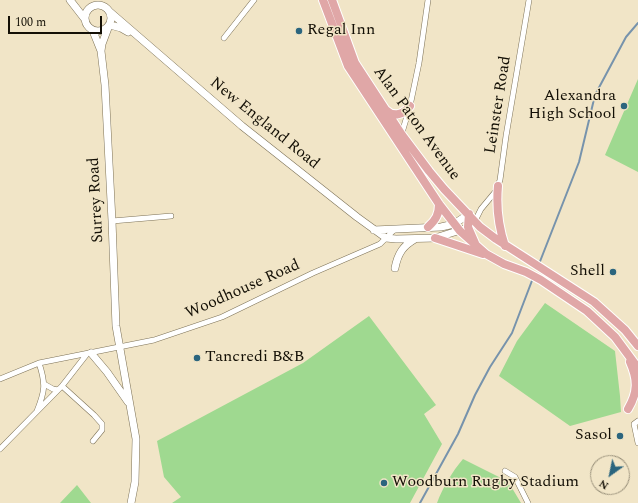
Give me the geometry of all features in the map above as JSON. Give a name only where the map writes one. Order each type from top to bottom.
[{"type":"main road","name":"Alan Paton Avenue","points":[[324,0],[348,66],[439,204],[460,231],[486,254],[504,264],[526,272],[541,280],[588,311],[602,324],[623,348]]},
{"type":"main road","name":"Alan Paton Avenue","points":[[332,0],[355,63],[402,135],[436,180],[486,232],[505,246],[594,302],[625,330],[638,346]]},
{"type":"main road","points":[[385,110],[389,114],[397,114],[405,112],[410,106]]},
{"type":"main road","points":[[498,186],[497,215],[499,229],[505,246]]},
{"type":"main road","points":[[428,227],[436,218],[439,204]]},
{"type":"main road","points":[[469,214],[468,227],[478,247]]},
{"type":"main road","points":[[435,238],[486,254]]},
{"type":"main road","points":[[623,348],[638,368]]},
{"type":"main road","points":[[623,348],[635,374],[638,387],[637,396],[628,409]]},
{"type":"street","points":[[70,0],[84,18],[86,24],[93,31],[100,32],[109,27],[111,19],[110,12],[102,6],[95,5],[87,0]]},
{"type":"street","points":[[224,38],[254,0]]},
{"type":"street","points":[[399,143],[410,106],[428,0]]},
{"type":"street","name":"Leinster Road","points":[[475,221],[481,209],[494,194],[498,186],[529,0]]},
{"type":"street","points":[[84,18],[89,8],[95,5]]},
{"type":"street","name":"New England Road","points":[[110,12],[242,126],[386,238]]},
{"type":"street","name":"New England Road","points":[[109,27],[121,28],[139,37]]},
{"type":"street","name":"Surrey Road","points":[[109,27],[102,44],[101,51],[105,85],[115,313],[119,348],[135,431],[136,445],[135,482],[131,503]]},
{"type":"street","name":"Surrey Road","points":[[93,31],[101,51]]},
{"type":"street","name":"Leinster Road","points":[[469,214],[481,209]]},
{"type":"street","points":[[374,230],[441,227],[454,224],[469,214]]},
{"type":"street","points":[[112,221],[171,216]]},
{"type":"street","points":[[386,238],[435,238],[460,231],[475,221]]},
{"type":"street","name":"Woodhouse Road","points":[[0,379],[39,363],[154,340],[222,317],[380,244],[395,229]]},
{"type":"street","points":[[395,268],[397,256],[401,249],[415,238]]},
{"type":"street","points":[[0,449],[36,414],[89,353],[107,372],[130,404]]},
{"type":"street","points":[[36,414],[42,398],[44,384],[39,363]]},
{"type":"street","points":[[44,384],[53,389],[60,388],[94,415],[102,424],[102,430],[92,441]]},
{"type":"street","points":[[638,422],[634,424],[638,443]]},
{"type":"street","points":[[505,471],[514,477],[528,503]]},
{"type":"green space","points":[[638,79],[638,172],[605,155]]},
{"type":"green space","points":[[545,303],[615,351],[621,412],[570,426],[499,376],[517,341]]},
{"type":"green space","name":"Woodburn Rugby Stadium","points":[[369,316],[436,405],[424,414],[442,444],[410,503],[172,503],[181,497],[164,477],[157,441],[303,363]]},
{"type":"green space","points":[[463,459],[503,479],[512,488],[521,503],[437,503],[448,480]]},
{"type":"green space","points":[[77,485],[91,503],[60,503]]},
{"type":"waterway","points":[[539,264],[579,162],[595,95],[626,37],[638,23]]},
{"type":"waterway","points":[[420,503],[458,434],[475,395],[490,367],[512,333],[533,278]]},
{"type":"place","name":"Regal Inn","points":[[299,31]]},
{"type":"place","name":"Alexandra High School","points":[[624,106]]},
{"type":"place","name":"Shell","points":[[613,272]]},
{"type":"place","name":"Tancredi B&B","points":[[197,358]]},
{"type":"place","name":"Sasol","points":[[620,436]]},
{"type":"place","name":"Woodburn Rugby Stadium","points":[[384,483]]}]
